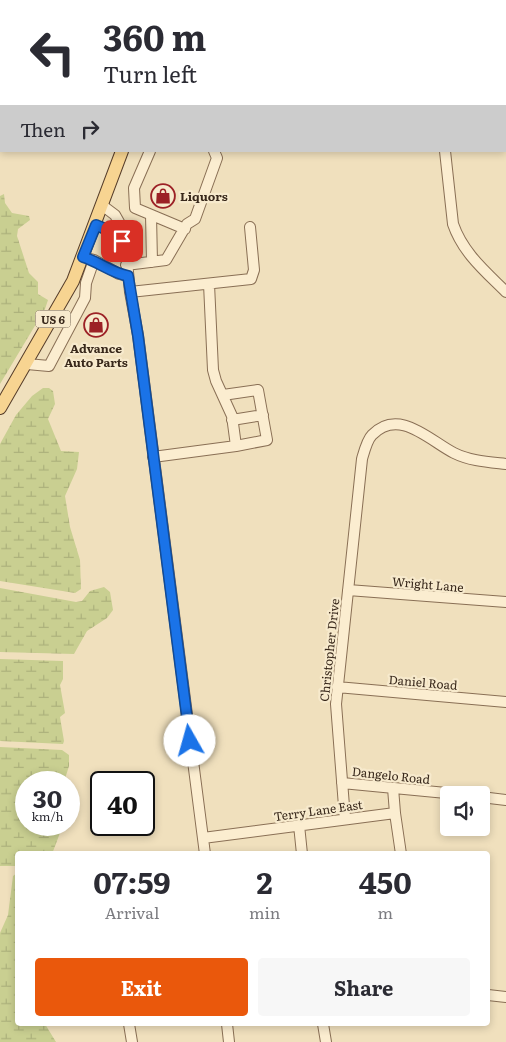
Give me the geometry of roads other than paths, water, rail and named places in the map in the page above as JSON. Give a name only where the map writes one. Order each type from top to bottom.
[{"type":"main road","name":"US 6","points":[[0,408],[89,259],[96,225],[122,152]]},
{"type":"street","points":[[150,152],[134,188],[135,208],[185,229]]},
{"type":"street","points":[[27,364],[49,366],[85,298],[89,259],[119,274],[152,262],[166,260],[185,229],[195,219],[217,158],[214,152]]},
{"type":"street","points":[[445,152],[453,224],[457,235],[472,258],[506,292]]},
{"type":"street","points":[[102,206],[116,215],[122,223],[124,231],[127,271],[138,336],[205,851]]},
{"type":"street","points":[[151,214],[152,262]]},
{"type":"street","points":[[96,225],[110,231],[119,238],[125,250]]},
{"type":"street","points":[[130,292],[251,279],[254,270],[250,227]]},
{"type":"street","points":[[209,284],[213,370],[232,420],[236,446]]},
{"type":"street","points":[[53,318],[70,327]]},
{"type":"street","points":[[153,457],[267,440],[258,390],[223,396]]},
{"type":"street","points":[[232,420],[263,415]]},
{"type":"street","name":"Christopher Drive","points":[[345,819],[336,704],[337,687],[362,459],[372,435],[390,424],[409,426],[453,453],[473,460],[506,464]]},
{"type":"street","name":"Wright Lane","points":[[348,590],[506,602]]},
{"type":"street","name":"Daniel Road","points":[[337,687],[506,702]]},
{"type":"street","name":"Dangelo Road","points":[[342,783],[440,792]]},
{"type":"street","points":[[393,788],[401,851]]},
{"type":"street","points":[[490,798],[506,800]]},
{"type":"street","name":"Terry Lane East","points":[[203,838],[395,813]]},
{"type":"street","points":[[298,825],[302,851]]},
{"type":"street","points":[[490,995],[506,997]]},
{"type":"street","points":[[129,1026],[132,1042]]},
{"type":"street","points":[[227,1026],[229,1042]]},
{"type":"street","points":[[323,1026],[326,1042]]},
{"type":"place","name":"Liquors","points":[[163,196]]},
{"type":"place","name":"Advance Auto Parts","points":[[96,325]]}]
